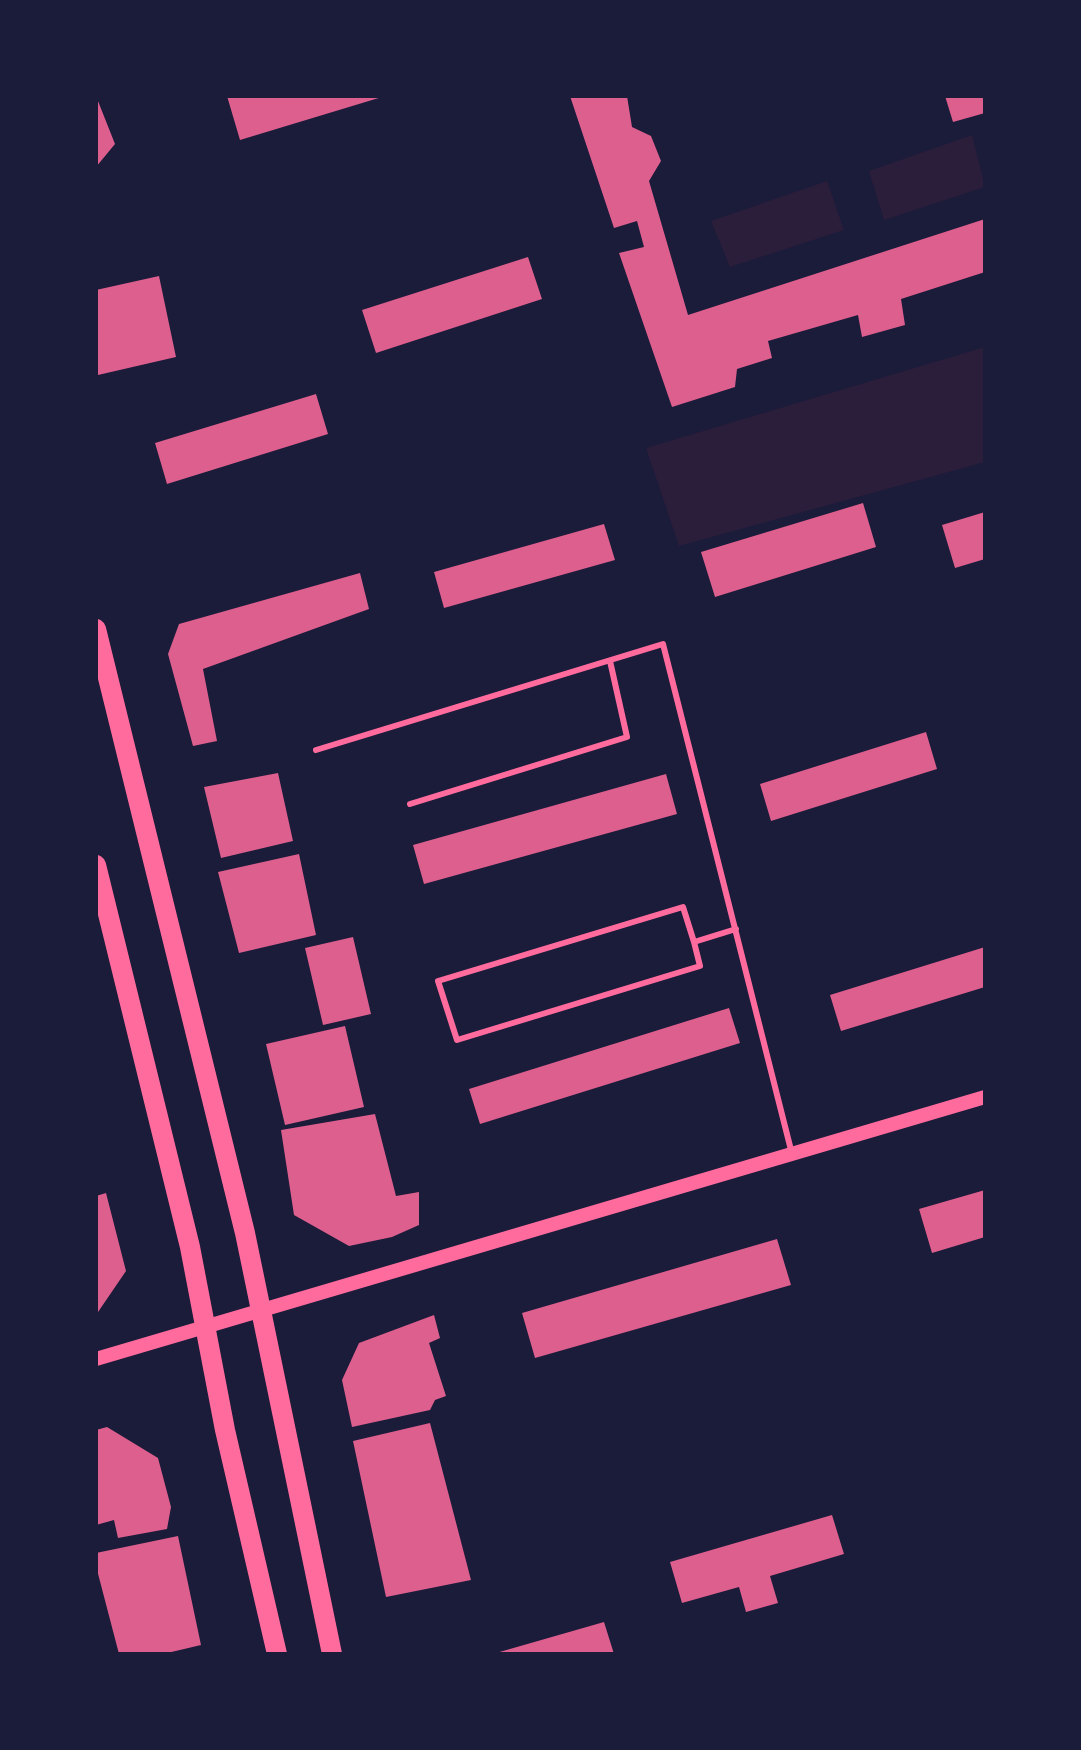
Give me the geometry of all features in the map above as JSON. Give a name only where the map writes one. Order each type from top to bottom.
[{"type":"main road","points":[[96,629],[261,1309],[332,1654]]},
{"type":"main road","points":[[96,865],[206,1326],[225,1430],[277,1654]]},
{"type":"street","points":[[96,1359],[985,1097]]},
{"type":"lane","points":[[316,750],[663,644],[792,1154]]},
{"type":"lane","points":[[410,804],[627,737],[610,661]]},
{"type":"lane","points":[[683,907],[694,942],[700,966],[457,1040],[438,981],[683,907]]},
{"type":"lane","points":[[694,942],[736,929]]},
{"type":"shaded area","points":[[972,135],[985,187],[884,220],[869,171]]},
{"type":"shaded area","points":[[827,181],[844,230],[730,267],[711,221]]},
{"type":"shaded area","points":[[985,347],[985,462],[679,546],[646,448]]},
{"type":"building","points":[[96,96],[115,144],[96,167]]},
{"type":"building","points":[[227,96],[382,96],[382,97],[240,140]]},
{"type":"building","points":[[570,96],[627,96],[632,127],[651,136],[661,161],[649,181],[688,315],[985,219],[985,272],[901,299],[905,325],[862,337],[858,315],[768,341],[772,358],[737,369],[735,387],[672,407],[619,253],[644,247],[637,221],[614,228]]},
{"type":"building","points":[[945,96],[985,96],[985,113],[953,122]]},
{"type":"building","points":[[528,257],[542,299],[376,353],[362,310]]},
{"type":"building","points":[[159,276],[176,357],[98,375],[96,290]]},
{"type":"building","points":[[316,394],[328,434],[167,484],[155,443]]},
{"type":"building","points":[[863,503],[876,547],[715,597],[701,552]]},
{"type":"building","points":[[985,512],[985,559],[955,568],[942,525]]},
{"type":"building","points":[[604,524],[615,560],[444,608],[434,572]]},
{"type":"building","points":[[360,573],[369,609],[203,669],[217,741],[193,746],[168,654],[179,624]]},
{"type":"building","points":[[926,732],[937,769],[771,821],[760,784]]},
{"type":"building","points":[[278,773],[293,841],[221,858],[204,787]]},
{"type":"building","points":[[666,774],[677,814],[424,884],[413,845]]},
{"type":"building","points":[[299,854],[316,935],[239,953],[218,872]]},
{"type":"building","points":[[353,937],[371,1014],[323,1025],[305,948]]},
{"type":"building","points":[[985,947],[985,987],[841,1031],[830,995]]},
{"type":"building","points":[[729,1008],[740,1043],[480,1124],[469,1089]]},
{"type":"building","points":[[345,1026],[364,1107],[285,1125],[266,1044]]},
{"type":"building","points":[[375,1114],[396,1196],[419,1192],[419,1225],[392,1237],[349,1246],[294,1215],[281,1130]]},
{"type":"building","points":[[985,1190],[985,1237],[932,1253],[919,1209]]},
{"type":"building","points":[[106,1193],[126,1271],[96,1315],[96,1196]]},
{"type":"building","points":[[777,1239],[791,1285],[535,1358],[522,1313]]},
{"type":"building","points":[[434,1315],[440,1338],[429,1343],[446,1396],[435,1400],[430,1410],[352,1427],[342,1380],[359,1343]]},
{"type":"building","points":[[430,1423],[471,1580],[386,1597],[353,1441]]},
{"type":"building","points":[[107,1427],[158,1458],[171,1507],[167,1529],[118,1538],[114,1520],[96,1525],[96,1430]]},
{"type":"building","points":[[832,1515],[844,1554],[770,1576],[778,1603],[746,1612],[739,1587],[682,1603],[670,1562]]},
{"type":"building","points":[[178,1536],[201,1645],[163,1654],[119,1654],[96,1566],[96,1553]]},
{"type":"building","points":[[604,1622],[614,1654],[496,1654],[496,1653]]}]
